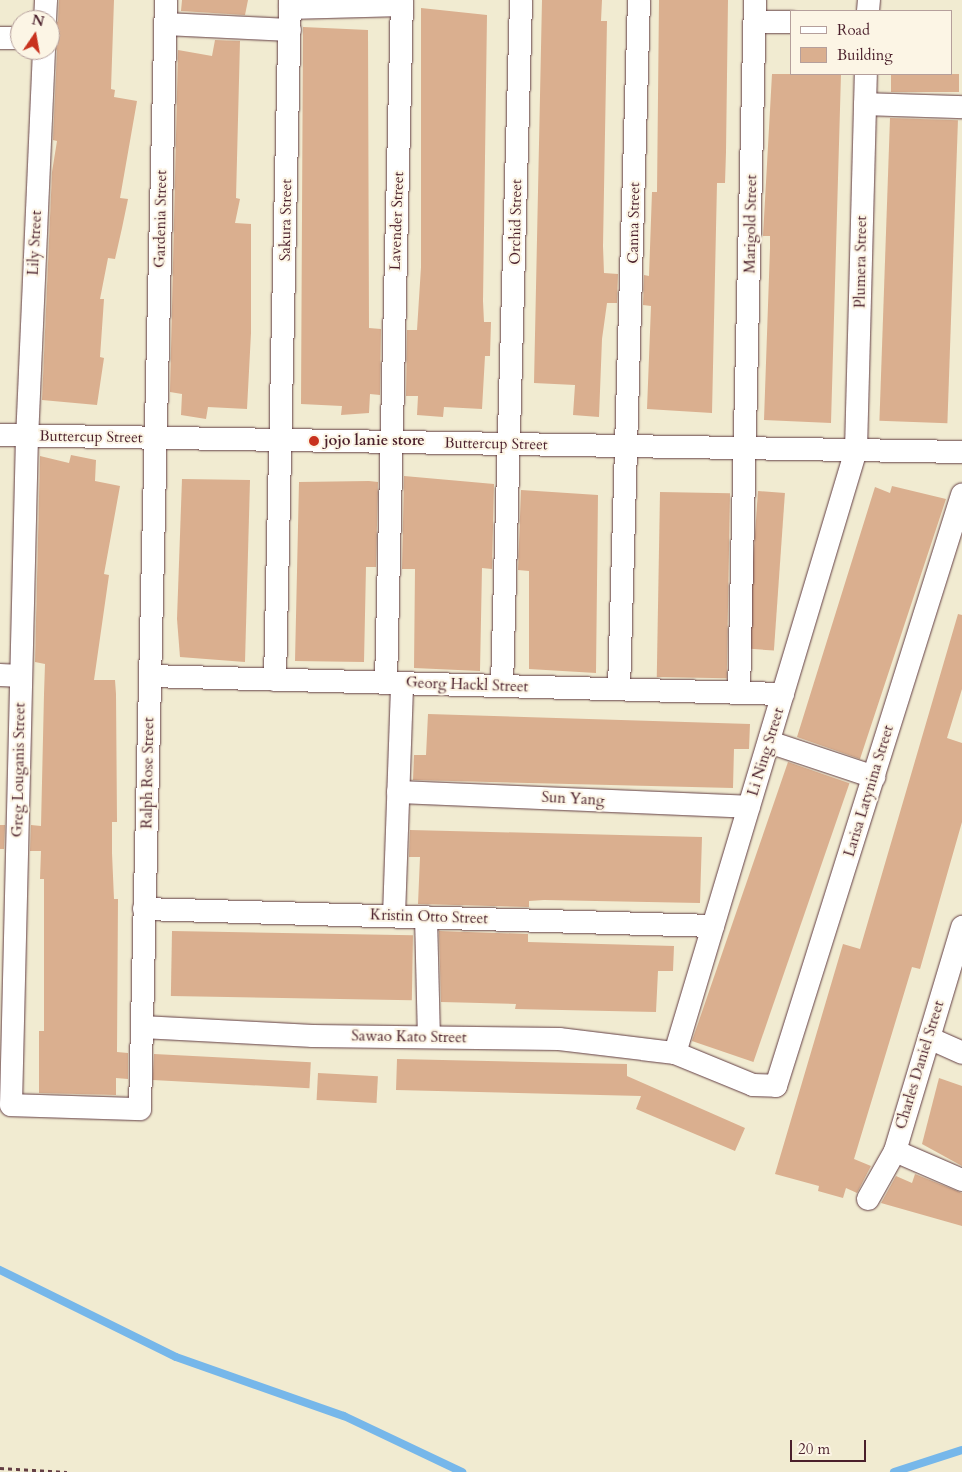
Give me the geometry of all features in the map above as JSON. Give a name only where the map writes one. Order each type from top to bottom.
[{"type":"street","name":"Gardenia Street","points":[[155,438],[166,0]]},
{"type":"street","name":"Orchid Street","points":[[502,686],[512,444],[521,0]]},
{"type":"street","name":"Canna Street","points":[[619,690],[629,446],[640,0]]},
{"type":"street","points":[[165,24],[402,2]]},
{"type":"street","name":"Lavender Street","points":[[394,916],[398,792],[394,683],[391,442],[402,2]]},
{"type":"street","points":[[755,11],[790,22]]},
{"type":"street","name":"Marigold Street","points":[[739,693],[747,448],[755,11]]},
{"type":"street","name":"Sakura Street","points":[[275,680],[282,440],[290,13]]},
{"type":"street","name":"Lily Street","points":[[26,436],[44,60]]},
{"type":"street","name":"Plumera Street","points":[[856,450],[866,75]]},
{"type":"street","points":[[865,104],[962,106]]},
{"type":"street","name":"Buttercup Street","points":[[0,435],[962,452]]},
{"type":"street","name":"Greg Louganis Street","points":[[11,1105],[6,1039],[10,676],[26,436]]},
{"type":"street","name":"Ralph Rose Street","points":[[11,1105],[140,1109],[155,438]]},
{"type":"street","name":"Li Ning Street","points":[[675,1053],[856,450]]},
{"type":"street","name":"Larisa Latynina Street","points":[[776,1086],[962,495]]},
{"type":"street","name":"Georg Hackl Street","points":[[150,676],[783,694]]},
{"type":"street","points":[[769,742],[874,777]]},
{"type":"street","name":"Sun Yang","points":[[398,792],[749,807]]},
{"type":"street","name":"Kristin Otto Street","points":[[144,909],[713,926]]},
{"type":"street","points":[[426,917],[429,1036]]},
{"type":"street","name":"Charles Daniel Street","points":[[868,1199],[894,1151],[962,927]]},
{"type":"street","name":"Sawao Kato Street","points":[[142,1027],[558,1039],[675,1053],[753,1085],[776,1086]]},
{"type":"street","points":[[929,1038],[962,1053]]},
{"type":"street","points":[[894,1151],[962,1180]]},
{"type":"path","points":[[0,1468],[67,1472]]},
{"type":"building","points":[[59,0],[114,0],[111,89],[115,90],[114,97],[137,101],[120,198],[128,199],[115,259],[108,258],[100,299],[104,299],[100,357],[104,358],[97,405],[42,400],[52,172],[57,141],[53,140],[57,60],[60,60]]},
{"type":"building","points":[[182,0],[248,0],[245,15],[181,11]]},
{"type":"building","points":[[542,0],[602,0],[601,21],[607,21],[604,273],[618,274],[617,303],[607,303],[602,339],[599,417],[573,415],[575,385],[534,383]]},
{"type":"building","points":[[659,0],[728,0],[725,183],[717,183],[712,413],[647,409],[651,306],[643,305],[644,275],[649,276],[652,192],[657,192]]},
{"type":"building","points":[[421,8],[487,15],[483,301],[484,322],[491,322],[490,356],[485,356],[482,409],[444,407],[443,417],[417,415],[418,396],[406,396],[407,330],[417,330],[421,267]]},
{"type":"building","points":[[303,27],[368,30],[369,328],[381,329],[380,395],[370,394],[369,413],[341,415],[342,406],[301,404]]},
{"type":"building","points":[[215,40],[240,41],[236,198],[240,199],[235,223],[251,224],[251,333],[247,409],[208,407],[206,419],[181,415],[182,394],[170,392],[178,50],[212,56]]},
{"type":"building","points":[[772,74],[841,75],[831,423],[764,420],[770,236],[763,236]]},
{"type":"building","points":[[959,74],[959,92],[891,92],[891,75]]},
{"type":"building","points":[[890,118],[958,120],[947,423],[879,421]]},
{"type":"building","points":[[71,455],[96,460],[95,481],[120,486],[104,574],[109,575],[94,680],[115,680],[116,694],[117,822],[112,822],[112,853],[114,899],[118,899],[117,1052],[128,1053],[128,1079],[116,1078],[116,1095],[39,1093],[39,1031],[44,1031],[44,879],[40,879],[41,851],[30,851],[31,825],[41,826],[45,664],[35,662],[40,456],[69,463]]},
{"type":"building","points":[[404,476],[494,484],[492,569],[482,568],[480,671],[414,668],[415,569],[402,569]]},
{"type":"building","points":[[182,479],[250,480],[245,662],[180,657],[177,619]]},
{"type":"building","points":[[299,482],[378,482],[376,567],[366,567],[364,662],[295,661]]},
{"type":"building","points":[[892,486],[946,499],[860,759],[797,737],[875,487],[890,493]]},
{"type":"building","points":[[521,490],[598,495],[596,673],[529,669],[529,571],[518,570]]},
{"type":"building","points":[[758,491],[785,493],[774,650],[747,649]]},
{"type":"building","points":[[660,492],[730,493],[727,678],[657,677]]},
{"type":"building","points":[[958,614],[962,615],[962,689],[947,738],[962,743],[962,822],[920,969],[912,967],[854,1159],[871,1166],[857,1193],[846,1188],[843,1198],[818,1191],[819,1186],[775,1174],[843,944],[860,949]]},
{"type":"building","points":[[428,714],[750,724],[749,749],[734,749],[733,788],[413,780],[414,755],[426,755]]},
{"type":"building","points":[[788,762],[849,783],[753,1062],[692,1041]]},
{"type":"building","points":[[0,825],[5,825],[4,849],[0,849]]},
{"type":"building","points":[[410,830],[702,837],[700,903],[544,900],[529,901],[529,907],[418,904],[420,857],[409,857]]},
{"type":"building","points":[[172,931],[413,935],[412,1000],[171,996]]},
{"type":"building","points":[[439,931],[528,934],[528,942],[674,946],[673,971],[658,971],[656,1012],[515,1009],[516,1004],[441,1002]]},
{"type":"building","points":[[154,1054],[311,1062],[309,1088],[153,1080]]},
{"type":"building","points":[[397,1059],[627,1064],[627,1076],[745,1128],[735,1151],[636,1109],[641,1096],[396,1090]]},
{"type":"building","points":[[318,1073],[378,1076],[377,1103],[317,1100]]},
{"type":"building","points":[[939,1078],[962,1086],[962,1166],[922,1144]]},
{"type":"building","points":[[915,1174],[962,1193],[962,1226],[881,1203],[896,1176],[912,1183]]},
{"type":"waterway","points":[[0,1270],[176,1357],[344,1416],[462,1472]]},
{"type":"waterway","points":[[894,1472],[962,1450]]},
{"type":"place","name":"jojo lanie store","points":[[314,441]]}]
